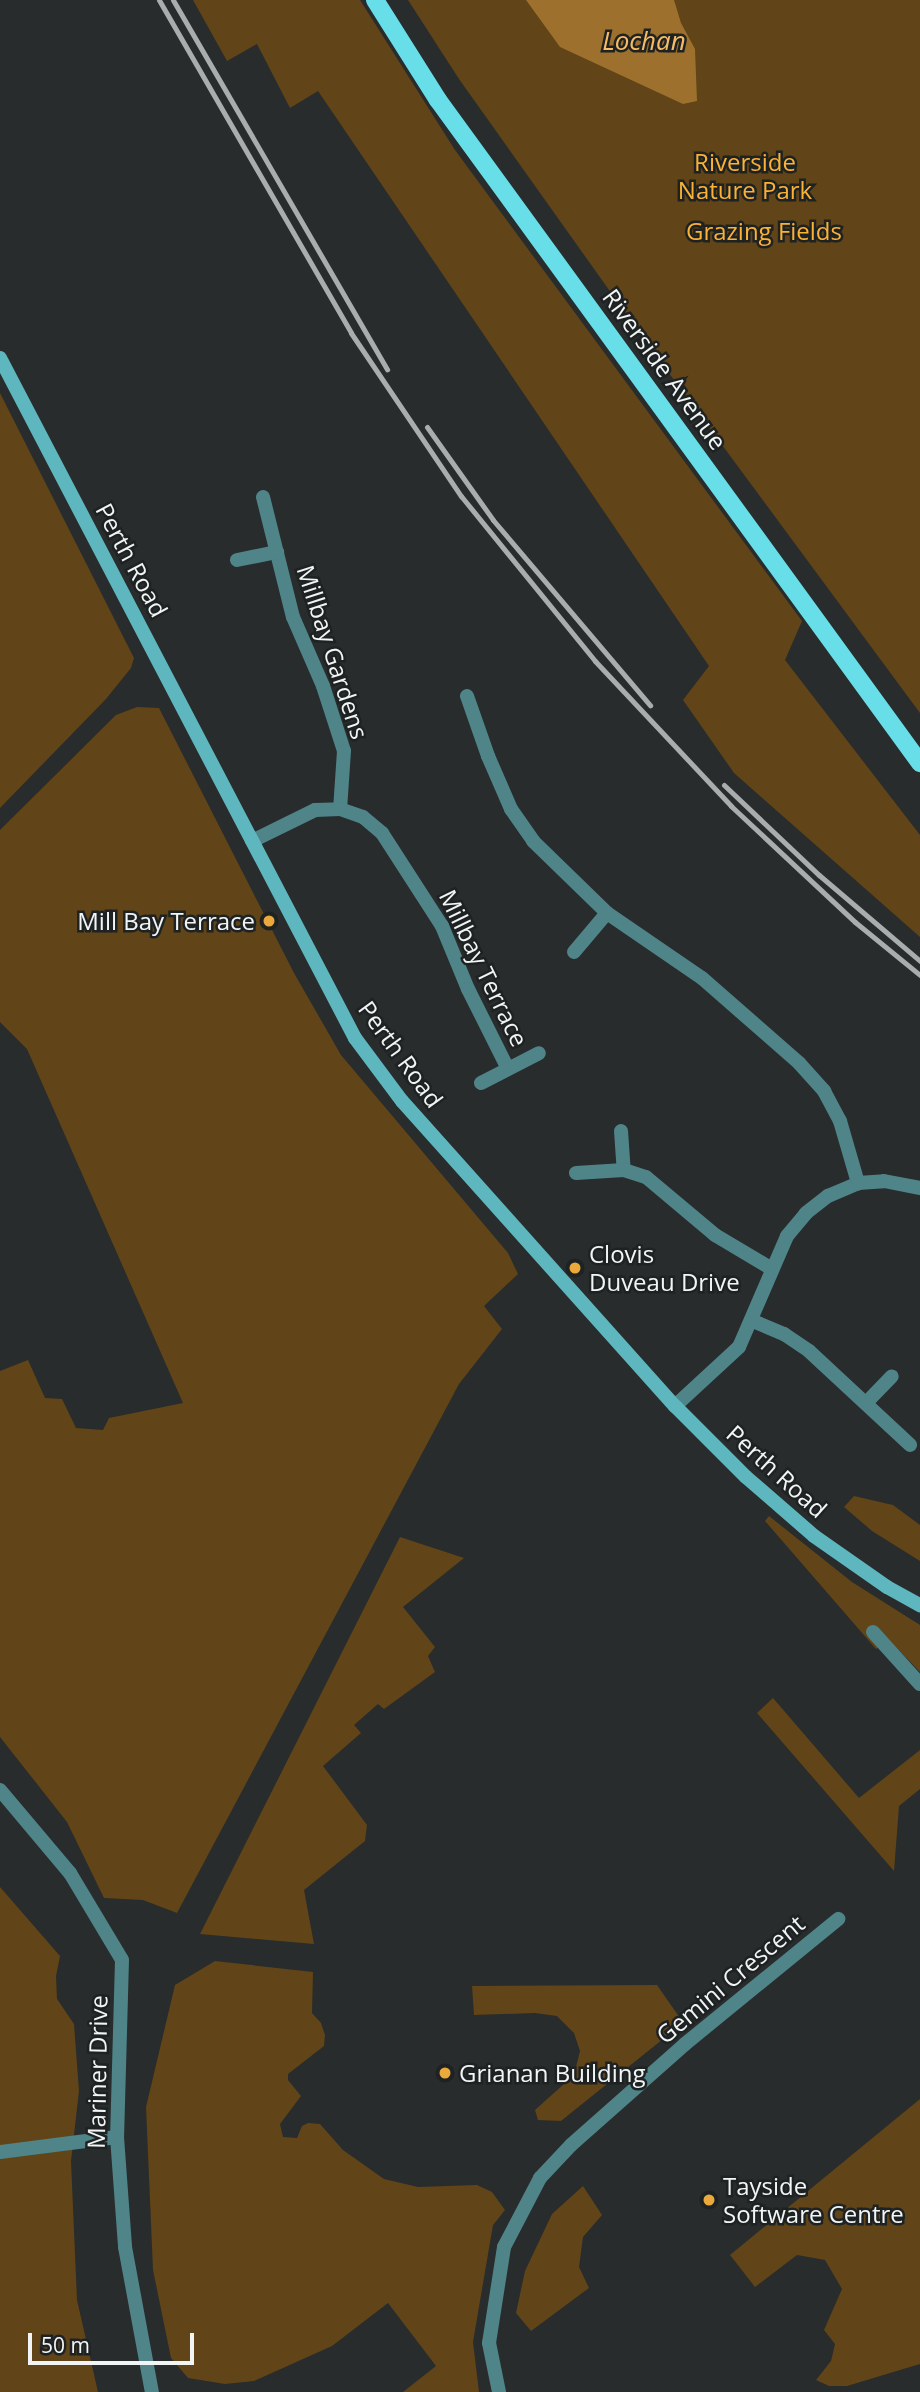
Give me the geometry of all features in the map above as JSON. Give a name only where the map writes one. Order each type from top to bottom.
[{"type":"main road","name":"Riverside Avenue","points":[[375,0],[438,100],[920,763]]},
{"type":"street","name":"Perth Road","points":[[0,358],[355,1038],[387,1080],[675,1406],[746,1477],[814,1536],[887,1587],[920,1605]]},
{"type":"street","name":"Millbay Gardens","points":[[263,497],[293,617],[323,686],[344,751],[340,809]]},
{"type":"street","name":"Millbay Gardens","points":[[237,560],[277,552]]},
{"type":"street","points":[[467,696],[511,810],[533,841],[607,913],[702,978],[799,1063],[824,1091],[840,1121],[858,1183]]},
{"type":"street","points":[[252,841],[315,810],[340,809]]},
{"type":"street","name":"Millbay Terrace","points":[[340,809],[363,817],[382,833],[435,914],[508,1069]]},
{"type":"street","points":[[574,953],[607,913]]},
{"type":"street","name":"Millbay Terrace","points":[[481,1083],[539,1053]]},
{"type":"street","points":[[621,1131],[624,1170]]},
{"type":"street","points":[[576,1173],[624,1170],[646,1177],[715,1235],[772,1269]]},
{"type":"street","points":[[675,1406],[739,1347],[753,1321],[787,1236],[806,1213],[828,1196],[858,1183],[884,1181],[920,1188]]},
{"type":"street","points":[[753,1321],[783,1334],[809,1351],[910,1445]]},
{"type":"street","points":[[866,1403],[892,1376]]},
{"type":"street","points":[[873,1632],[920,1684]]},
{"type":"street","name":"Mariner Drive","points":[[0,1790],[69,1873],[122,1960],[117,2137],[125,2247],[152,2392]]},
{"type":"street","name":"Gemini Crescent","points":[[499,2392],[489,2343],[504,2247],[540,2178],[571,2145],[685,2043],[838,1919]]},
{"type":"street","points":[[0,2152],[117,2137]]},
{"type":"green space","points":[[193,0],[360,0],[455,150],[802,621],[785,660],[920,835],[920,937],[734,773],[683,700],[709,666],[318,91],[290,108],[257,44],[227,61]]},
{"type":"green space","name":"Riverside Nature Park","points":[[408,0],[920,0],[920,713],[646,342],[459,79]]},
{"type":"green space","points":[[0,393],[134,658],[131,668],[106,699],[0,808]]},
{"type":"green space","points":[[137,707],[159,708],[294,973],[341,1055],[508,1253],[518,1274],[484,1306],[502,1329],[459,1384],[177,1913],[143,1900],[104,1898],[67,1822],[0,1737],[0,1371],[28,1360],[45,1398],[62,1399],[76,1428],[103,1430],[109,1418],[183,1403],[27,1049],[0,1022],[0,830],[116,715]]},
{"type":"green space","points":[[854,1496],[893,1505],[920,1525],[920,1561],[872,1531],[844,1507]]},
{"type":"green space","points":[[769,1516],[852,1582],[920,1625],[920,1672],[890,1641],[876,1649],[765,1521]]},
{"type":"green space","points":[[400,1537],[464,1558],[403,1607],[435,1647],[428,1656],[435,1672],[384,1709],[378,1704],[354,1725],[361,1733],[323,1766],[367,1825],[365,1841],[304,1890],[314,1944],[200,1934]]},
{"type":"green space","points":[[773,1698],[859,1798],[920,1750],[920,1789],[899,1806],[894,1871],[757,1713]]},
{"type":"green space","points":[[0,1887],[60,1956],[56,1976],[57,1999],[74,2024],[79,2091],[71,2161],[77,2300],[98,2392],[0,2392]]},
{"type":"green space","points":[[215,1961],[313,1972],[312,2013],[321,2023],[325,2035],[324,2046],[288,2074],[288,2080],[301,2096],[280,2124],[283,2137],[297,2138],[302,2126],[308,2123],[320,2124],[343,2150],[384,2179],[418,2187],[477,2185],[492,2192],[505,2210],[493,2225],[473,2342],[479,2392],[403,2392],[436,2366],[388,2303],[332,2346],[254,2381],[225,2384],[188,2378],[171,2358],[153,2270],[146,2107],[175,1985]]},
{"type":"green space","points":[[657,1985],[680,2018],[673,2031],[561,2121],[538,2120],[535,2110],[574,2075],[580,2051],[574,2033],[557,2016],[535,2013],[474,2015],[472,1986]]},
{"type":"green space","points":[[920,2099],[920,2364],[847,2386],[829,2386],[816,2380],[831,2361],[835,2344],[824,2330],[842,2289],[825,2260],[797,2255],[755,2287],[730,2255]]},
{"type":"green space","points":[[583,2186],[602,2215],[583,2237],[579,2267],[589,2288],[531,2331],[516,2313],[525,2271],[552,2214]]},
{"type":"water","name":"Lochan","points":[[526,0],[674,0],[681,23],[695,49],[697,101],[683,104],[560,47]]},
{"type":"railway","points":[[159,0],[351,333],[461,496],[595,661],[731,806],[855,922],[920,975]]},
{"type":"railway","points":[[173,0],[387,369]]},
{"type":"railway","points":[[427,427],[493,520],[650,705]]},
{"type":"railway","points":[[724,785],[819,875],[920,961]]},
{"type":"place","name":"Mill Bay Terrace","points":[[269,921]]},
{"type":"place","name":"Clovis Duveau Drive","points":[[575,1268]]},
{"type":"place","name":"Grianan Building","points":[[445,2073]]},
{"type":"place","name":"Tayside Software Centre","points":[[709,2200]]},
{"type":"park label","name":"Grazing Fields","points":[[764,231]]}]
